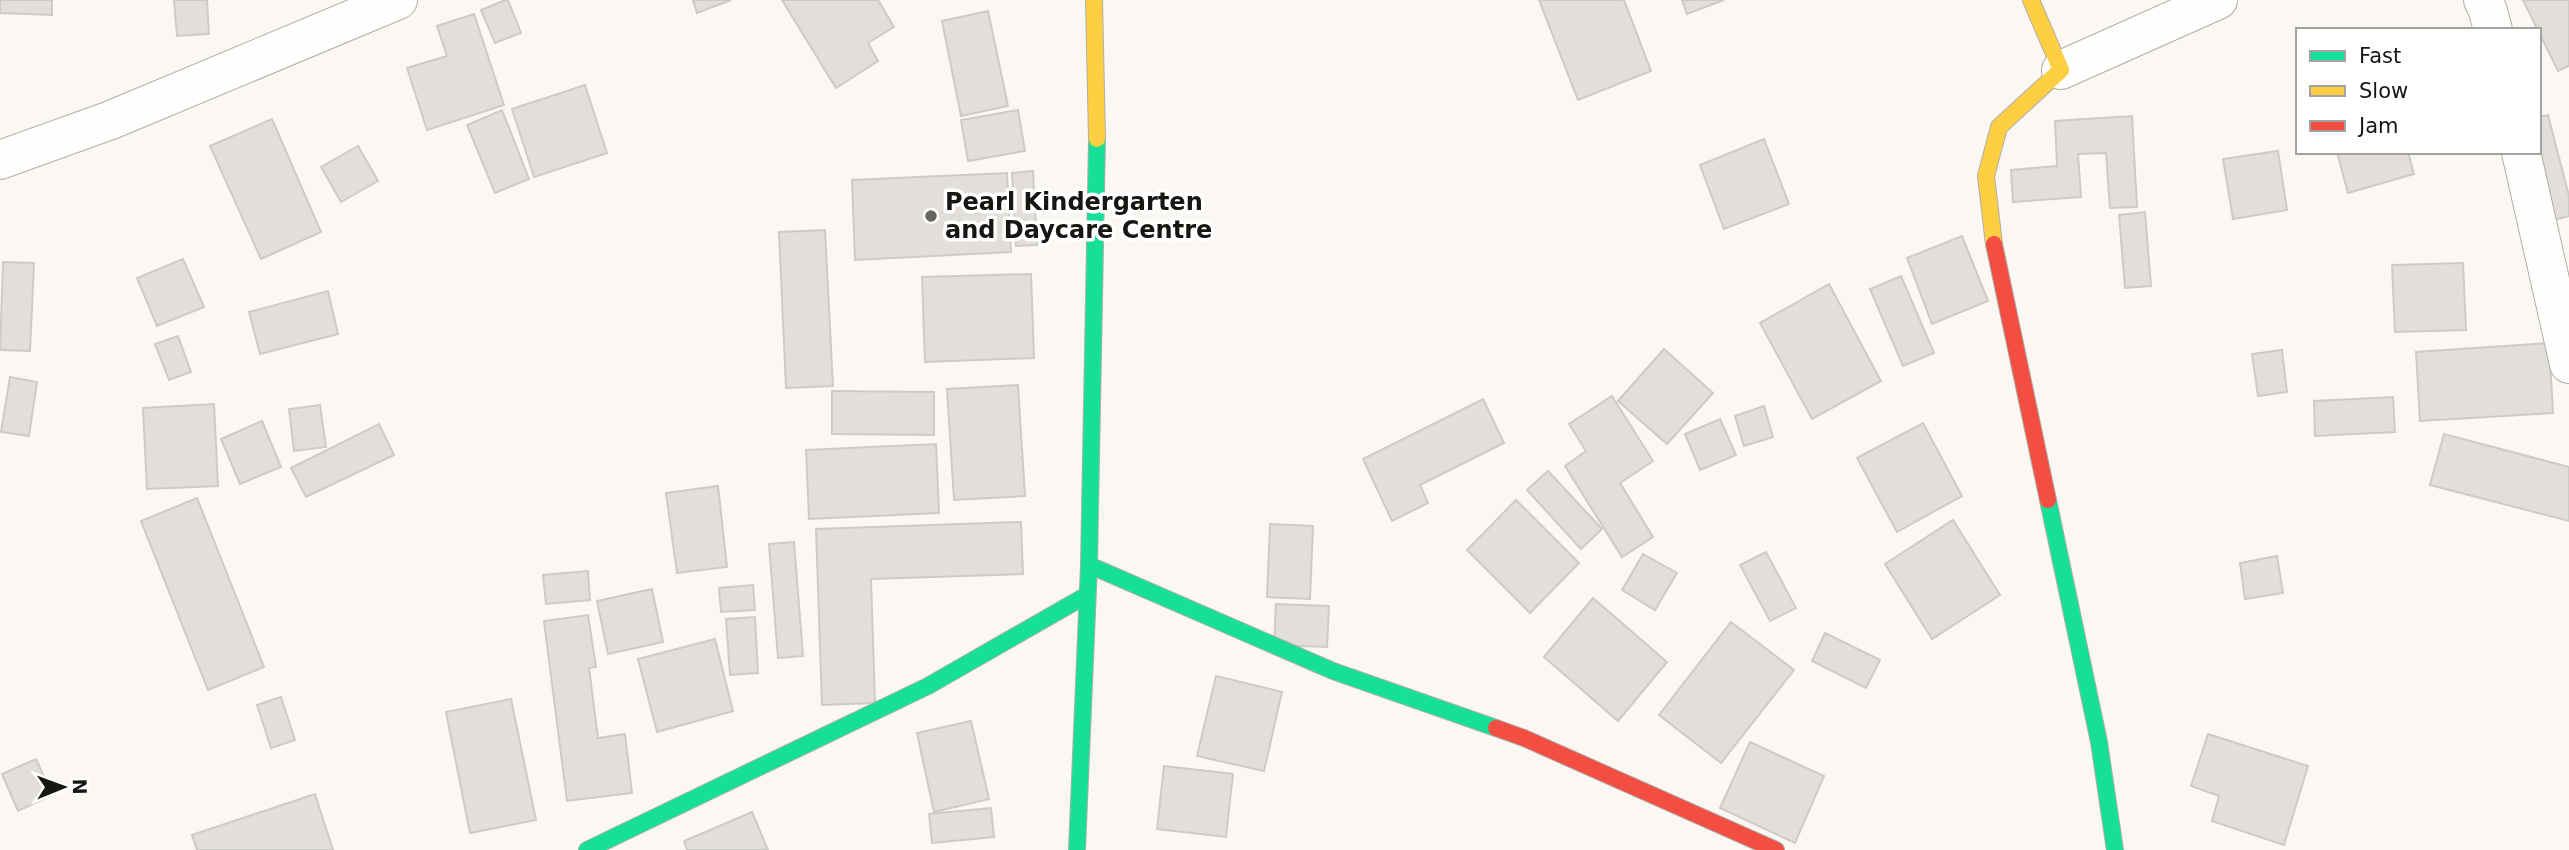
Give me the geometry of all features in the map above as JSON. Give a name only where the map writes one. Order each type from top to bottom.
[{"type":"street","points":[[0,160],[111,120],[398,0]]},
{"type":"street","points":[[1077,850],[1089,565],[1097,159],[1094,0]]},
{"type":"street","points":[[2031,0],[2060,70]]},
{"type":"street","points":[[2115,850],[2099,742],[1995,251],[1986,177],[1999,127],[2060,70],[2218,0]]},
{"type":"street","points":[[2483,0],[2492,28]]},
{"type":"street","points":[[2521,154],[2569,364]]},
{"type":"street","points":[[1089,565],[1333,671],[1524,738],[1776,850]]},
{"type":"street","points":[[587,850],[928,686],[1087,595]]},
{"type":"building","points":[[0,0],[52,0],[52,15],[0,13]]},
{"type":"building","points":[[174,0],[207,0],[209,34],[177,36]]},
{"type":"building","points":[[508,0],[521,33],[495,43],[481,10]]},
{"type":"building","points":[[693,0],[731,0],[697,13]]},
{"type":"building","points":[[782,0],[878,0],[894,27],[868,43],[878,61],[836,88]]},
{"type":"building","points":[[1539,0],[1624,0],[1651,71],[1578,100]]},
{"type":"building","points":[[1682,0],[1724,0],[1687,14]]},
{"type":"building","points":[[2523,0],[2569,0],[2569,66],[2558,71],[2541,37],[2541,28],[2537,28]]},
{"type":"building","points":[[988,11],[1008,106],[961,116],[942,21]]},
{"type":"building","points":[[474,14],[504,105],[427,130],[407,68],[447,56],[437,26]]},
{"type":"building","points":[[585,85],[607,153],[534,177],[512,109]]},
{"type":"building","points":[[502,110],[529,179],[495,193],[467,125]]},
{"type":"building","points":[[1018,110],[1025,151],[968,161],[961,120]]},
{"type":"building","points":[[2548,115],[2569,196],[2569,216],[2547,222],[2539,154],[2541,117]]},
{"type":"building","points":[[2132,116],[2137,207],[2110,208],[2106,153],[2078,154],[2081,197],[2013,202],[2011,170],[2057,166],[2055,121]]},
{"type":"building","points":[[272,119],[321,232],[261,259],[210,146]]},
{"type":"building","points":[[1764,139],[1789,204],[1724,229],[1700,165]]},
{"type":"building","points":[[358,146],[378,181],[341,202],[321,167]]},
{"type":"building","points":[[2278,151],[2287,210],[2233,219],[2223,159]]},
{"type":"building","points":[[2338,154],[2409,154],[2414,174],[2348,193]]},
{"type":"building","points":[[1033,171],[1037,245],[1016,246],[1012,173]]},
{"type":"building","name":"Pearl Kindergarten and Daycare Centre","points":[[1007,173],[1011,252],[855,260],[852,180]]},
{"type":"building","points":[[2145,212],[2151,286],[2125,288],[2119,215]]},
{"type":"building","points":[[825,230],[833,386],[786,388],[779,232]]},
{"type":"building","points":[[1962,236],[1988,301],[1932,324],[1907,258]]},
{"type":"building","points":[[183,259],[204,307],[157,326],[137,278]]},
{"type":"building","points":[[3,262],[34,263],[30,351],[0,350]]},
{"type":"building","points":[[2463,263],[2466,330],[2395,332],[2392,265]]},
{"type":"building","points":[[1031,274],[1034,358],[925,362],[922,277]]},
{"type":"building","points":[[1901,276],[1934,353],[1903,366],[1870,289]]},
{"type":"building","points":[[1829,284],[1881,381],[1812,419],[1760,323]]},
{"type":"building","points":[[328,291],[338,334],[260,354],[249,312]]},
{"type":"building","points":[[178,336],[191,372],[169,380],[155,344]]},
{"type":"building","points":[[2549,343],[2553,413],[2420,421],[2416,352]]},
{"type":"building","points":[[1664,349],[1713,393],[1667,444],[1618,401]]},
{"type":"building","points":[[2282,350],[2287,392],[2258,396],[2252,354]]},
{"type":"building","points":[[10,377],[37,382],[29,436],[1,432]]},
{"type":"building","points":[[1018,385],[1025,496],[954,500],[947,389]]},
{"type":"building","points":[[832,391],[934,392],[934,435],[832,434]]},
{"type":"building","points":[[1612,396],[1653,461],[1620,483],[1653,537],[1622,557],[1565,466],[1586,451],[1569,424]]},
{"type":"building","points":[[2393,397],[2395,432],[2315,436],[2314,401]]},
{"type":"building","points":[[1483,399],[1504,443],[1420,485],[1428,503],[1392,521],[1363,459]]},
{"type":"building","points":[[214,404],[218,486],[147,489],[143,408]]},
{"type":"building","points":[[320,405],[326,447],[294,451],[289,409]]},
{"type":"building","points":[[1764,406],[1773,437],[1744,446],[1735,416]]},
{"type":"building","points":[[1720,419],[1736,455],[1700,470],[1685,434]]},
{"type":"building","points":[[262,421],[281,467],[240,484],[221,439]]},
{"type":"building","points":[[1923,423],[1962,496],[1897,532],[1857,458]]},
{"type":"building","points":[[379,424],[394,455],[306,497],[291,468]]},
{"type":"building","points":[[2444,434],[2569,467],[2569,521],[2430,485]]},
{"type":"building","points":[[936,444],[939,513],[809,519],[806,450]]},
{"type":"building","points":[[1548,471],[1602,529],[1581,549],[1527,490]]},
{"type":"building","points":[[718,486],[727,567],[677,573],[666,493]]},
{"type":"building","points":[[197,498],[264,667],[208,690],[141,521]]},
{"type":"building","points":[[1516,500],[1579,563],[1530,613],[1467,550]]},
{"type":"building","points":[[1953,520],[2000,595],[1932,639],[1885,564]]},
{"type":"building","points":[[1021,522],[1023,574],[871,579],[875,703],[822,705],[816,529]]},
{"type":"building","points":[[1270,524],[1313,526],[1310,599],[1267,597]]},
{"type":"building","points":[[794,542],[803,656],[778,658],[769,544]]},
{"type":"building","points":[[1766,552],[1796,608],[1770,621],[1740,565]]},
{"type":"building","points":[[1643,554],[1677,573],[1655,610],[1622,590]]},
{"type":"building","points":[[2277,556],[2283,593],[2245,599],[2240,563]]},
{"type":"building","points":[[588,571],[590,600],[546,604],[543,575]]},
{"type":"building","points":[[753,585],[755,610],[721,612],[719,588]]},
{"type":"building","points":[[652,589],[663,642],[608,654],[597,601]]},
{"type":"building","points":[[1593,598],[1667,662],[1618,721],[1544,657]]},
{"type":"building","points":[[1276,604],[1329,606],[1327,647],[1274,645]]},
{"type":"building","points":[[588,615],[596,667],[589,668],[598,738],[625,734],[632,793],[567,801],[544,621]]},
{"type":"building","points":[[755,617],[758,673],[730,675],[726,619]]},
{"type":"building","points":[[1731,622],[1794,670],[1721,763],[1659,715]]},
{"type":"building","points":[[1825,633],[1880,660],[1866,688],[1812,661]]},
{"type":"building","points":[[715,639],[733,711],[657,732],[638,659]]},
{"type":"building","points":[[1216,676],[1282,692],[1264,771],[1197,756]]},
{"type":"building","points":[[281,697],[295,740],[271,748],[257,705]]},
{"type":"building","points":[[511,699],[536,820],[470,833],[446,712]]},
{"type":"building","points":[[971,721],[989,799],[934,812],[917,733]]},
{"type":"building","points":[[2208,734],[2308,766],[2284,845],[2212,821],[2219,796],[2191,786]]},
{"type":"building","points":[[1750,742],[1824,776],[1795,843],[1720,808]]},
{"type":"building","points":[[36,759],[52,795],[18,811],[2,774]]},
{"type":"building","points":[[1164,766],[1233,774],[1226,837],[1157,829]]},
{"type":"building","points":[[315,794],[333,850],[197,850],[192,835]]},
{"type":"building","points":[[991,808],[994,837],[932,843],[929,814]]},
{"type":"building","points":[[752,812],[768,850],[687,850],[684,841]]},
{"type":"traffic: fast","points":[[1077,850],[1089,565],[1097,139]]},
{"type":"traffic: fast","points":[[2048,500],[2099,742],[2115,850]]},
{"type":"traffic: fast","points":[[1089,565],[1333,671],[1496,728]]},
{"type":"traffic: fast","points":[[587,850],[928,686],[1087,595]]},
{"type":"traffic: slow","points":[[1094,0],[1097,139]]},
{"type":"traffic: slow","points":[[1994,244],[1986,176],[1999,127],[2061,70],[2031,0]]},
{"type":"traffic: jam","points":[[1994,244],[2048,500]]},
{"type":"traffic: jam","points":[[1496,728],[1776,850]]},
{"type":"place","name":"Pearl Kindergarten and Daycare Centre","points":[[931,216]]}]
